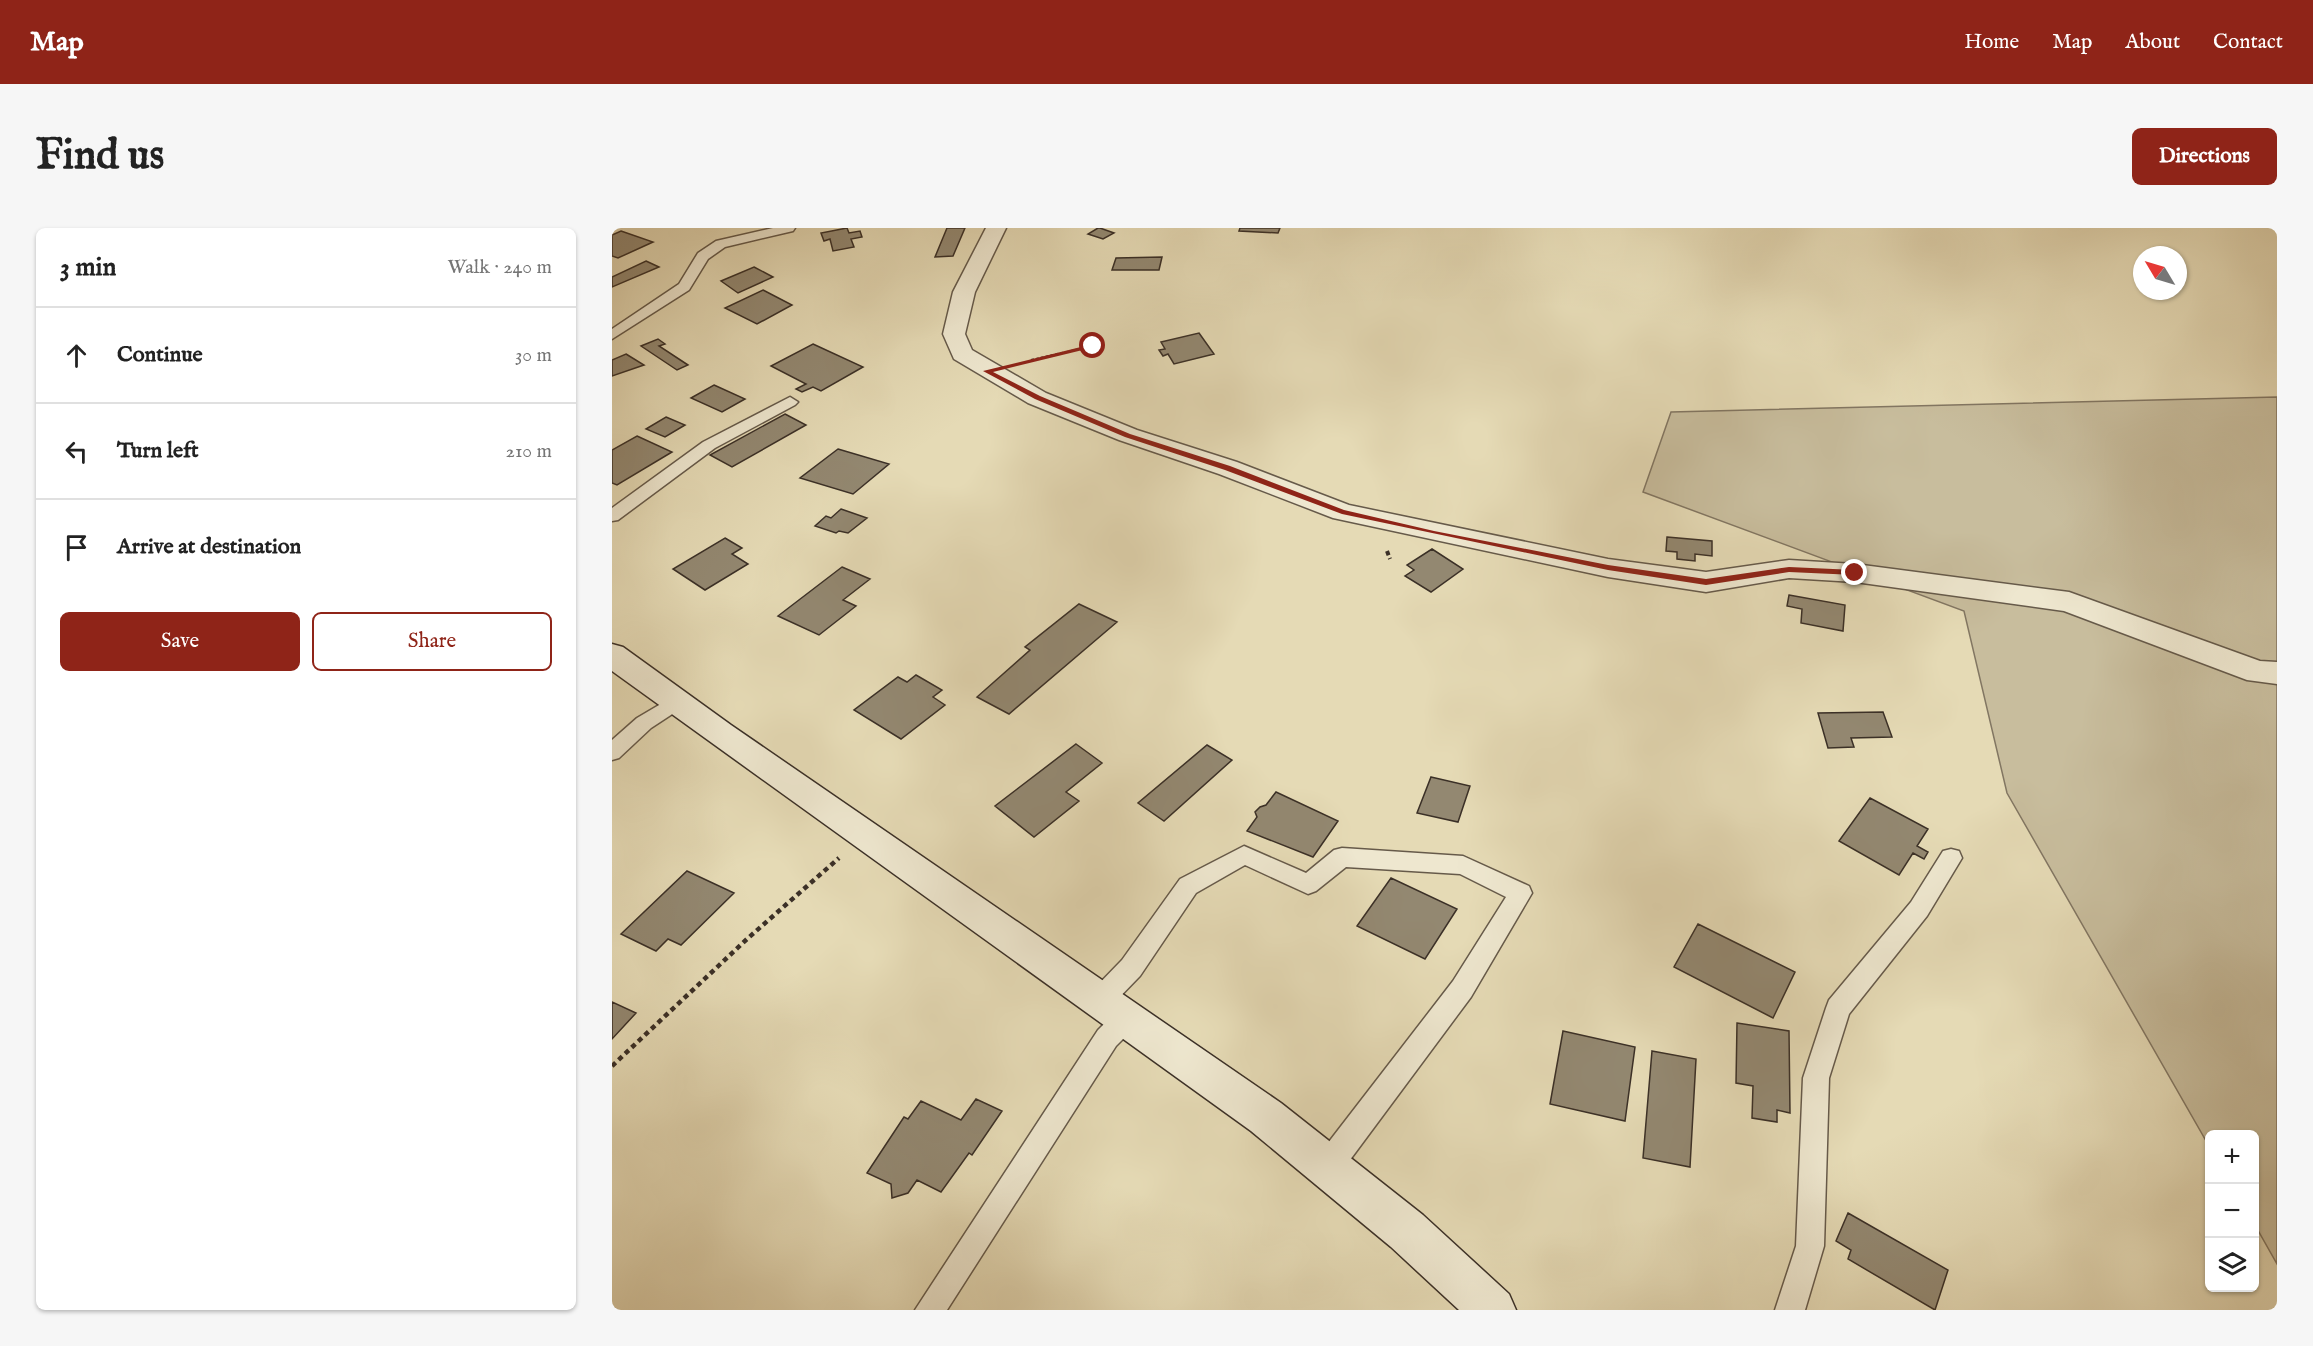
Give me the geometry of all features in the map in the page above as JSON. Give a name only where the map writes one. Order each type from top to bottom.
[{"type":"street","points":[[996,228],[964,292],[954,334],[962,354],[987,371],[1037,398],[1128,435],[1228,468],[1342,512],[1608,568],[1706,582],[1789,569],[1844,572],[2069,602],[2258,672],[2277,673]]},
{"type":"street","points":[[612,655],[1266,1117],[1407,1231],[1493,1310]]},
{"type":"lane","points":[[612,335],[684,287],[702,255],[721,244],[789,228]]},
{"type":"lane","points":[[612,516],[709,445],[790,402]]},
{"type":"lane","points":[[612,752],[644,723],[676,702]]},
{"type":"lane","points":[[930,1310],[1107,1038],[1112,1010],[1131,968],[1188,886],[1244,855],[1308,884],[1342,857],[1462,865],[1521,893],[1462,989],[1328,1166]]},
{"type":"lane","points":[[1790,1310],[1810,1246],[1816,1078],[1838,1008],[1919,909],[1951,858]]},
{"type":"path","points":[[987,371],[1093,346]]},
{"type":"path","points":[[612,1066],[747,939],[866,834]]},
{"type":"shaded area","points":[[2277,397],[2277,1264],[2259,1232],[2259,1130],[2205,1130],[2205,1139],[2007,793],[1964,611],[1643,492],[1671,412]]},
{"type":"building","points":[[847,228],[849,233],[860,231],[862,237],[851,239],[854,247],[833,251],[830,239],[824,241],[821,233]]},
{"type":"building","points":[[947,228],[965,228],[953,256],[935,257]]},
{"type":"building","points":[[1098,228],[1114,233],[1103,239],[1088,234]]},
{"type":"building","points":[[1240,228],[1280,228],[1278,233],[1239,231]]},
{"type":"building","points":[[621,231],[653,242],[618,258],[612,256],[612,235]]},
{"type":"building","points":[[1162,257],[1159,270],[1112,270],[1116,258]]},
{"type":"building","points":[[646,261],[659,267],[612,287],[612,277]]},
{"type":"building","points":[[754,267],[773,277],[738,293],[721,281]]},
{"type":"building","points":[[763,290],[792,305],[757,324],[725,308]]},
{"type":"building","points":[[1199,333],[1214,354],[1174,364],[1168,354],[1163,356],[1159,350],[1165,349],[1161,342]]},
{"type":"building","points":[[658,339],[665,344],[659,346],[688,365],[677,370],[641,346]]},
{"type":"building","points":[[813,344],[863,367],[821,391],[813,387],[802,392],[796,389],[806,384],[771,366]]},
{"type":"building","points":[[626,354],[644,365],[612,376],[612,360]]},
{"type":"building","points":[[714,385],[745,399],[722,412],[691,398]]},
{"type":"building","points":[[785,414],[806,425],[732,467],[710,455]]},
{"type":"building","points":[[666,417],[685,425],[665,437],[646,429]]},
{"type":"building","points":[[637,436],[672,452],[617,485],[612,483],[612,450]]},
{"type":"building","points":[[838,449],[889,464],[853,494],[800,478]]},
{"type":"building","points":[[841,509],[867,518],[848,533],[839,531],[836,533],[815,526],[826,516],[831,518]]},
{"type":"building","points":[[1667,537],[1712,541],[1712,556],[1695,554],[1695,561],[1677,559],[1677,552],[1666,551]]},
{"type":"building","points":[[725,538],[742,548],[732,554],[748,564],[705,590],[673,569]]},
{"type":"building","points":[[1432,549],[1463,569],[1431,592],[1405,576],[1414,570],[1407,565]]},
{"type":"building","points":[[842,567],[870,579],[843,600],[856,606],[819,635],[778,616]]},
{"type":"building","points":[[1789,595],[1845,605],[1843,631],[1801,623],[1802,609],[1787,606]]},
{"type":"building","points":[[1079,604],[1117,622],[1009,714],[977,697],[1030,650],[1025,647]]},
{"type":"building","points":[[916,675],[942,690],[933,697],[945,705],[901,739],[854,710],[898,677],[907,682]]},
{"type":"building","points":[[1883,712],[1892,737],[1851,738],[1854,747],[1828,748],[1818,713]]},
{"type":"building","points":[[1076,744],[1102,763],[1066,792],[1079,801],[1034,837],[995,806]]},
{"type":"building","points":[[1207,745],[1232,760],[1164,821],[1138,803]]},
{"type":"building","points":[[1431,777],[1470,786],[1458,822],[1417,813]]},
{"type":"building","points":[[1276,792],[1338,821],[1313,857],[1247,831],[1257,817],[1255,812],[1266,805]]},
{"type":"building","points":[[1870,798],[1928,829],[1917,846],[1928,852],[1924,859],[1913,853],[1899,875],[1839,841]]},
{"type":"building","points":[[687,871],[734,893],[681,945],[668,939],[656,951],[621,934]]},
{"type":"building","points":[[1391,878],[1457,909],[1425,959],[1357,926]]},
{"type":"building","points":[[1698,924],[1795,972],[1773,1018],[1674,967]]},
{"type":"building","points":[[612,1002],[636,1013],[612,1039]]},
{"type":"building","points":[[1737,1023],[1789,1031],[1790,1113],[1777,1110],[1777,1122],[1752,1118],[1753,1086],[1736,1083]]},
{"type":"building","points":[[1563,1031],[1635,1047],[1625,1121],[1550,1104]]},
{"type":"building","points":[[1652,1051],[1696,1059],[1690,1167],[1643,1158]]},
{"type":"building","points":[[976,1099],[1002,1111],[972,1155],[969,1153],[941,1192],[917,1180],[908,1193],[892,1198],[891,1184],[867,1173],[904,1117],[908,1119],[921,1101],[961,1120]]},
{"type":"building","points":[[1848,1213],[1948,1270],[1935,1310],[1848,1259],[1851,1250],[1836,1241]]},
{"type":"route","points":[[1093,346],[987,371],[1037,398],[1128,435],[1228,468],[1342,512],[1608,568],[1706,582],[1789,569],[1855,573]]}]
